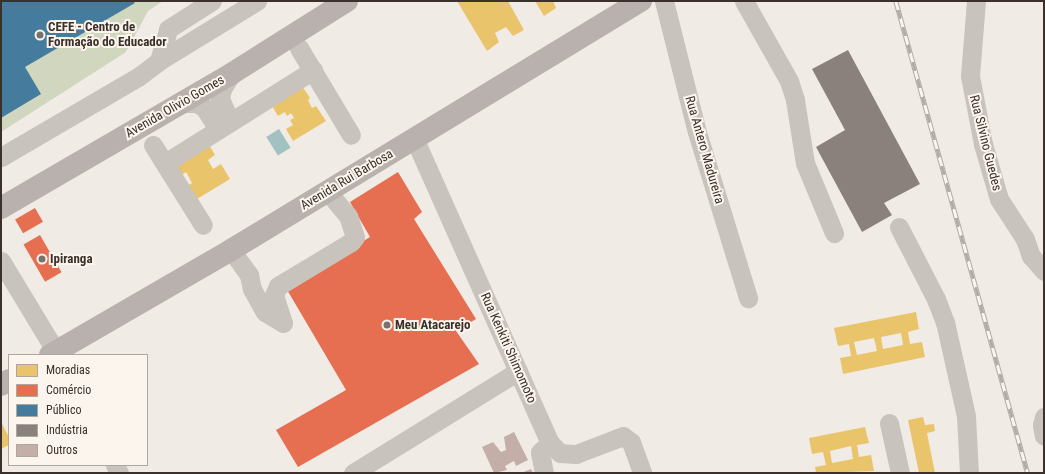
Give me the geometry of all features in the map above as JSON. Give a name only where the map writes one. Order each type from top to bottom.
[{"type":"main road","name":"Avenida Olivio Gomes","points":[[1,208],[231,74],[347,1]]},
{"type":"main road","name":"Avenida Rui Barbosa","points":[[55,354],[415,140],[641,1]]},
{"type":"street","points":[[159,61],[168,29],[212,1]]},
{"type":"street","points":[[1,157],[138,77],[159,61],[257,1]]},
{"type":"street","name":"Rua Antero Madureira","points":[[664,1],[697,132],[748,298]]},
{"type":"street","points":[[744,1],[789,81],[795,100],[805,163],[834,233]]},
{"type":"street","name":"Rua Silvino Guedes","points":[[976,1],[970,76],[983,144],[999,198],[1025,239],[1031,256],[1044,271]]},
{"type":"street","points":[[299,48],[351,135]]},
{"type":"street","points":[[165,163],[313,70]]},
{"type":"street","points":[[224,125],[220,99],[222,89],[231,74]]},
{"type":"street","points":[[180,103],[196,103],[204,107],[224,125]]},
{"type":"street","name":"Rua Kenkiti Shimomoto","points":[[415,140],[550,443]]},
{"type":"street","points":[[153,145],[203,225]]},
{"type":"street","points":[[231,250],[249,275],[252,289],[265,312],[283,323],[274,295],[278,286],[351,242],[355,236],[348,216],[328,192]]},
{"type":"street","points":[[899,227],[936,299],[944,322],[966,416],[969,473]]},
{"type":"street","points":[[1,261],[55,354]]},
{"type":"street","points":[[354,473],[518,371]]},
{"type":"street","points":[[889,423],[900,473]]},
{"type":"street","points":[[544,473],[540,452],[550,443],[560,453],[576,454],[623,436],[631,442],[642,473]]},
{"type":"green space","points":[[1,1],[163,1],[148,11],[126,52],[1,132]]},
{"type":"water","points":[[279,129],[291,148],[278,156],[266,137]]},
{"type":"building: Moradias","points":[[457,1],[508,1],[524,30],[513,36],[506,27],[495,33],[499,42],[487,51]]},
{"type":"building: Moradias","points":[[535,1],[553,1],[556,8],[544,16]]},
{"type":"building: Moradias","points":[[302,86],[310,98],[308,100],[312,108],[316,106],[326,121],[293,141],[286,129],[293,125],[290,120],[294,118],[291,113],[287,116],[285,112],[278,116],[271,104]]},
{"type":"building: Moradias","points":[[208,143],[215,155],[208,160],[213,169],[221,164],[230,179],[192,202],[184,188],[192,183],[186,172],[177,178],[170,165]]},
{"type":"building: Moradias","points":[[916,312],[919,329],[908,332],[910,344],[922,342],[925,357],[843,374],[840,358],[851,356],[849,344],[838,346],[834,328]],"holes":[[[901,333],[903,345],[883,349],[881,337]],[[874,338],[877,351],[857,355],[854,342]]]},
{"type":"building: Moradias","points":[[923,417],[925,425],[934,424],[935,431],[927,433],[935,473],[919,473],[908,420]]},
{"type":"building: Moradias","points":[[1,422],[8,435],[8,446],[1,449]]},
{"type":"building: Moradias","points":[[865,427],[869,443],[857,445],[859,457],[871,455],[874,471],[816,473],[815,467],[826,465],[823,452],[812,454],[809,438]],"holes":[[[851,446],[853,459],[832,463],[830,451]]]},
{"type":"building: Comércio","name":"Meu Atacarejo","points":[[398,172],[422,212],[414,219],[476,319],[456,331],[479,364],[298,467],[276,430],[346,390],[286,288],[370,237],[350,202]]},
{"type":"building: Comércio","name":"Ipiranga","points":[[35,208],[43,222],[23,233],[15,220]]},
{"type":"building: Comércio","name":"Ipiranga","points":[[40,235],[62,272],[45,282],[24,245]]},
{"type":"building: Público","name":"CEFE - Centro de Formação do Educador","points":[[1,1],[133,1],[135,3],[25,67],[41,94],[1,118]]},
{"type":"building: Indústria","points":[[848,50],[920,184],[884,203],[892,215],[862,232],[816,147],[845,130],[812,69]]},
{"type":"building: Outros","points":[[514,432],[528,460],[516,466],[514,461],[505,466],[507,470],[494,473],[482,447],[493,442],[501,452],[506,450],[504,437]]},
{"type":"building: Outros","points":[[531,469],[533,473],[521,473]]},
{"type":"railway","points":[[896,1],[1028,473]]},
{"type":"place","name":"CEFE - Centro de Formação do Educador","points":[[40,35]]},
{"type":"place","name":"Ipiranga","points":[[42,259]]},
{"type":"place","name":"Meu Atacarejo","points":[[387,325]]}]
